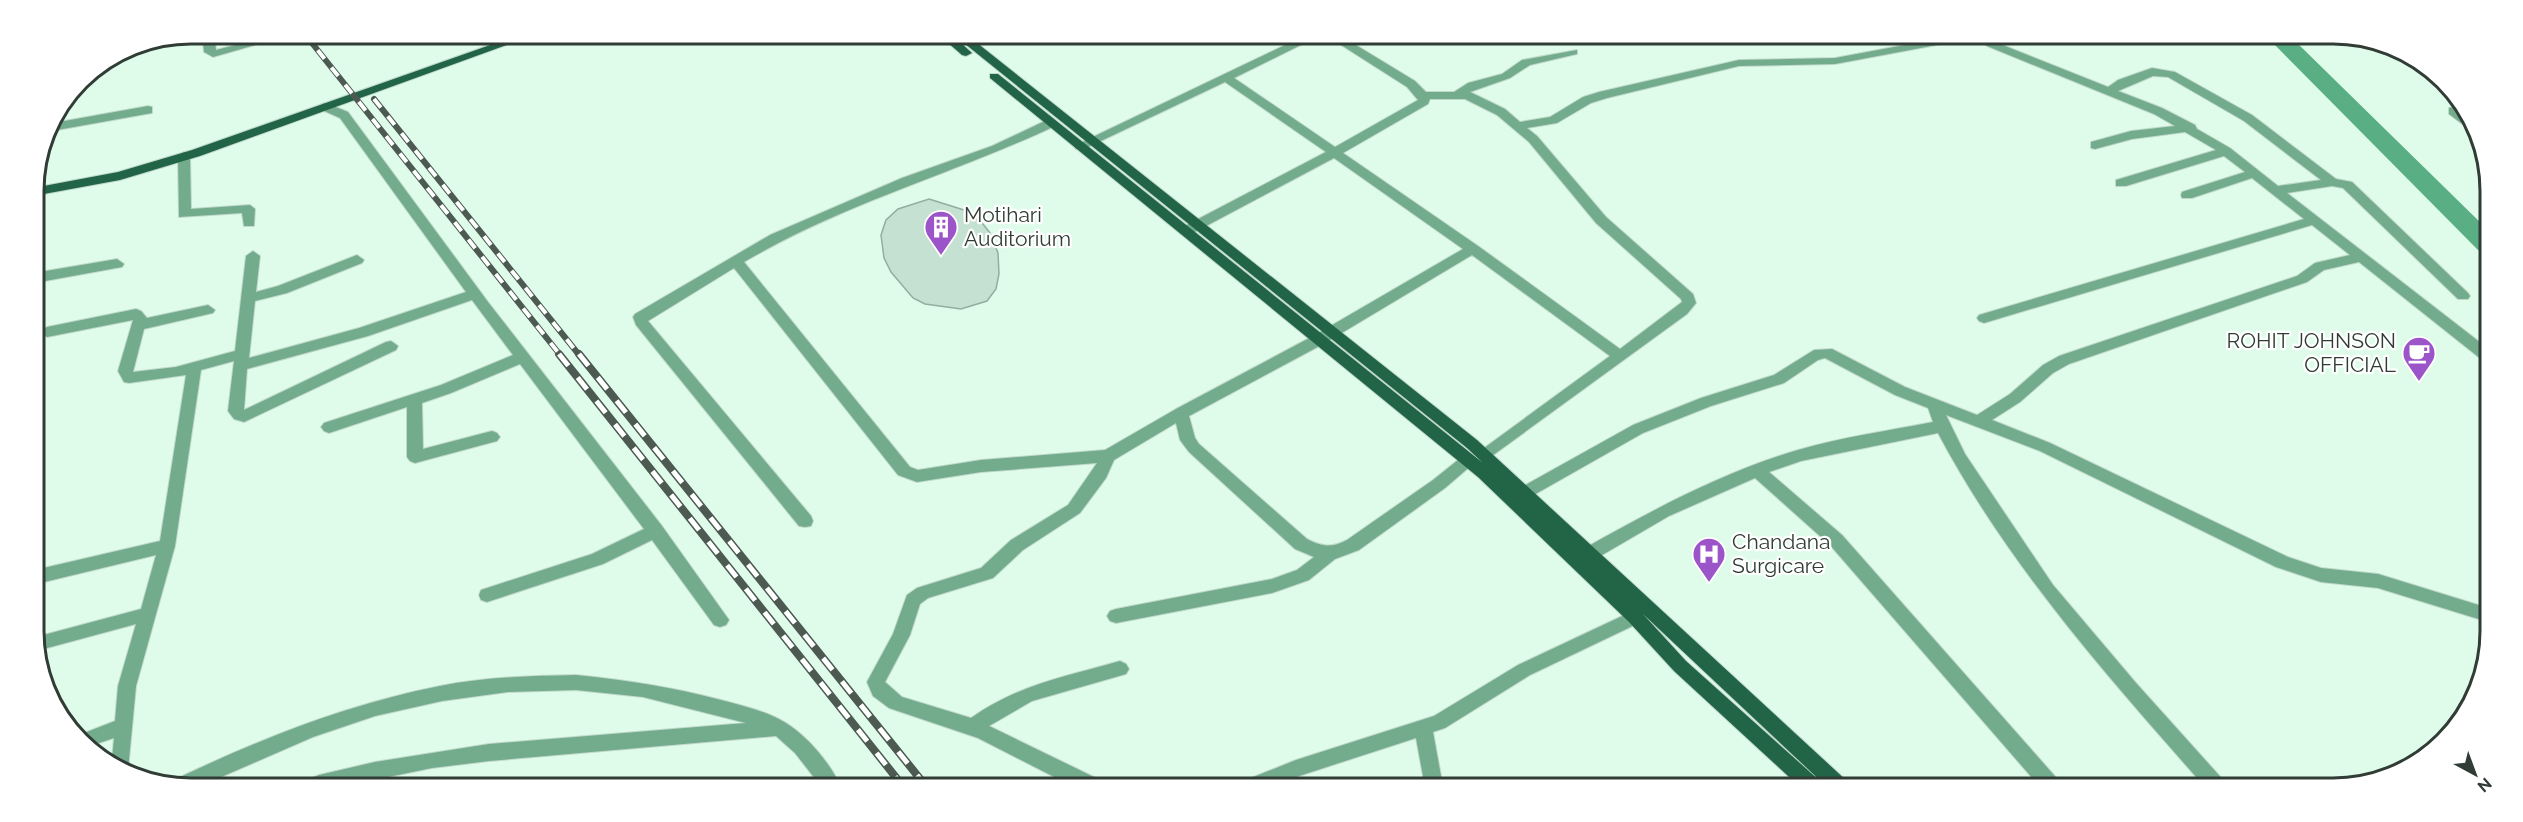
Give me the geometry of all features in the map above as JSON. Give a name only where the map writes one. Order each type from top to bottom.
[{"type":"main road","points":[[44,183],[104,174],[186,150],[485,44]]},
{"type":"main road","points":[[44,190],[96,182],[184,156],[503,44]]},
{"type":"main road","points":[[956,44],[1051,123],[1087,143]]},
{"type":"main road","points":[[971,44],[1087,143],[1326,335],[1485,454],[1830,778]]},
{"type":"main road","points":[[1326,335],[1468,460],[1635,616],[1680,666],[1802,778]]},
{"type":"street","points":[[209,44],[210,52],[213,54],[251,44]]},
{"type":"street","points":[[1087,143],[1296,44]]},
{"type":"street","points":[[1193,228],[1420,106],[1424,101],[1423,96],[1411,84],[1346,44]]},
{"type":"street","points":[[1518,126],[1553,120],[1587,100],[1603,94],[1739,63],[1835,61],[1926,44]]},
{"type":"street","points":[[1997,44],[2158,111],[2191,128],[2255,173],[2480,350]]},
{"type":"street","points":[[1423,96],[1459,93],[1472,86],[1506,76],[1526,62],[1573,52]]},
{"type":"street","points":[[2109,91],[2122,83],[2152,72],[2171,74],[2253,121],[2332,182],[2350,188],[2463,296]]},
{"type":"street","points":[[1226,78],[1473,249],[1619,356]]},
{"type":"street","points":[[1459,93],[1492,106],[1518,126],[1547,155],[1590,209],[1688,297],[1689,303],[1682,311],[1485,454]]},
{"type":"street","points":[[326,107],[344,115],[474,294],[524,356],[720,620]]},
{"type":"street","points":[[59,126],[148,110]]},
{"type":"street","points":[[2453,111],[2458,115]]},
{"type":"street","points":[[805,521],[640,320],[642,315],[735,260],[823,216],[907,181],[996,149],[1051,123]]},
{"type":"street","points":[[2095,145],[2131,135],[2191,128]]},
{"type":"street","points":[[2121,183],[2226,151]]},
{"type":"street","points":[[184,156],[184,214],[244,207],[248,209],[249,223]]},
{"type":"street","points":[[2187,195],[2255,173]]},
{"type":"street","points":[[2277,190],[2332,182]]},
{"type":"street","points":[[1984,318],[2315,220]]},
{"type":"street","points":[[735,260],[908,474],[917,476],[981,466],[1108,456],[1180,413],[1326,335],[1473,249]]},
{"type":"street","points":[[253,256],[236,411],[239,415],[244,416],[391,346]]},
{"type":"street","points":[[1978,421],[2015,398],[2048,369],[2064,360],[2302,279],[2320,266],[2362,257]]},
{"type":"street","points":[[250,298],[282,290],[357,260]]},
{"type":"street","points":[[44,276],[117,264]]},
{"type":"street","points":[[47,332],[132,314],[140,317],[125,371],[126,376],[161,375],[241,360],[355,334],[474,294]]},
{"type":"street","points":[[138,325],[208,310]]},
{"type":"street","points":[[1526,492],[1638,429],[1706,402],[1779,379],[1819,353],[1832,355],[1900,392],[2045,447],[2282,562],[2321,575],[2378,581],[2480,612]]},
{"type":"street","points":[[329,427],[468,381],[524,356]]},
{"type":"street","points":[[121,761],[127,686],[167,546],[194,368]]},
{"type":"street","points":[[414,400],[415,457],[492,436]]},
{"type":"street","points":[[1935,406],[1942,426],[1959,459],[2047,590],[2209,778]]},
{"type":"street","points":[[1180,413],[1188,440],[1211,466],[1301,544],[1321,554],[1329,555]]},
{"type":"street","points":[[1590,553],[1663,512],[1757,470],[1800,455],[1942,426]]},
{"type":"street","points":[[1074,778],[1052,769],[1007,742],[973,727],[892,700],[877,687],[878,677],[901,635],[913,600],[923,593],[987,573],[1017,545],[1074,509],[1100,474],[1108,456]]},
{"type":"street","points":[[1116,616],[1272,586],[1303,575],[1329,555],[1353,545],[1439,484],[1468,460]]},
{"type":"street","points":[[1757,470],[1836,540],[2044,778]]},
{"type":"street","points":[[487,595],[597,559],[656,531]]},
{"type":"street","points":[[44,575],[167,546]]},
{"type":"street","points":[[44,642],[147,614]]},
{"type":"street","points":[[1272,778],[1296,768],[1423,729],[1524,670],[1635,616]]},
{"type":"street","points":[[973,727],[1012,701],[1028,694],[1120,669]]},
{"type":"street","points":[[198,778],[278,741],[372,708],[433,693],[519,682],[612,684],[688,698],[779,728],[802,748],[826,778]]},
{"type":"street","points":[[90,738],[123,728]]},
{"type":"street","points":[[346,778],[403,765],[540,746],[692,738],[779,728]]},
{"type":"street","points":[[1423,729],[1432,778]]},
{"type":"building","name":"Motihari Auditorium","points":[[929,199],[964,210],[983,224],[990,233],[998,253],[999,274],[996,289],[987,301],[961,309],[925,304],[913,298],[891,272],[884,258],[881,235],[886,220],[898,209]]},
{"type":"waterway","points":[[2285,44],[2480,237]]},
{"type":"railway","points":[[313,44],[561,356]]},
{"type":"railway","points":[[374,99],[580,356]]},
{"type":"railway","points":[[559,354],[896,778]]},
{"type":"railway","points":[[579,354],[919,778]]},
{"type":"place","name":"Motihari Auditorium","points":[[941,256]]},
{"type":"place","name":"ROHIT JOHNSON OFFICIAL","points":[[2419,382]]},
{"type":"place","name":"Chandana Surgicare","points":[[1709,583]]}]
